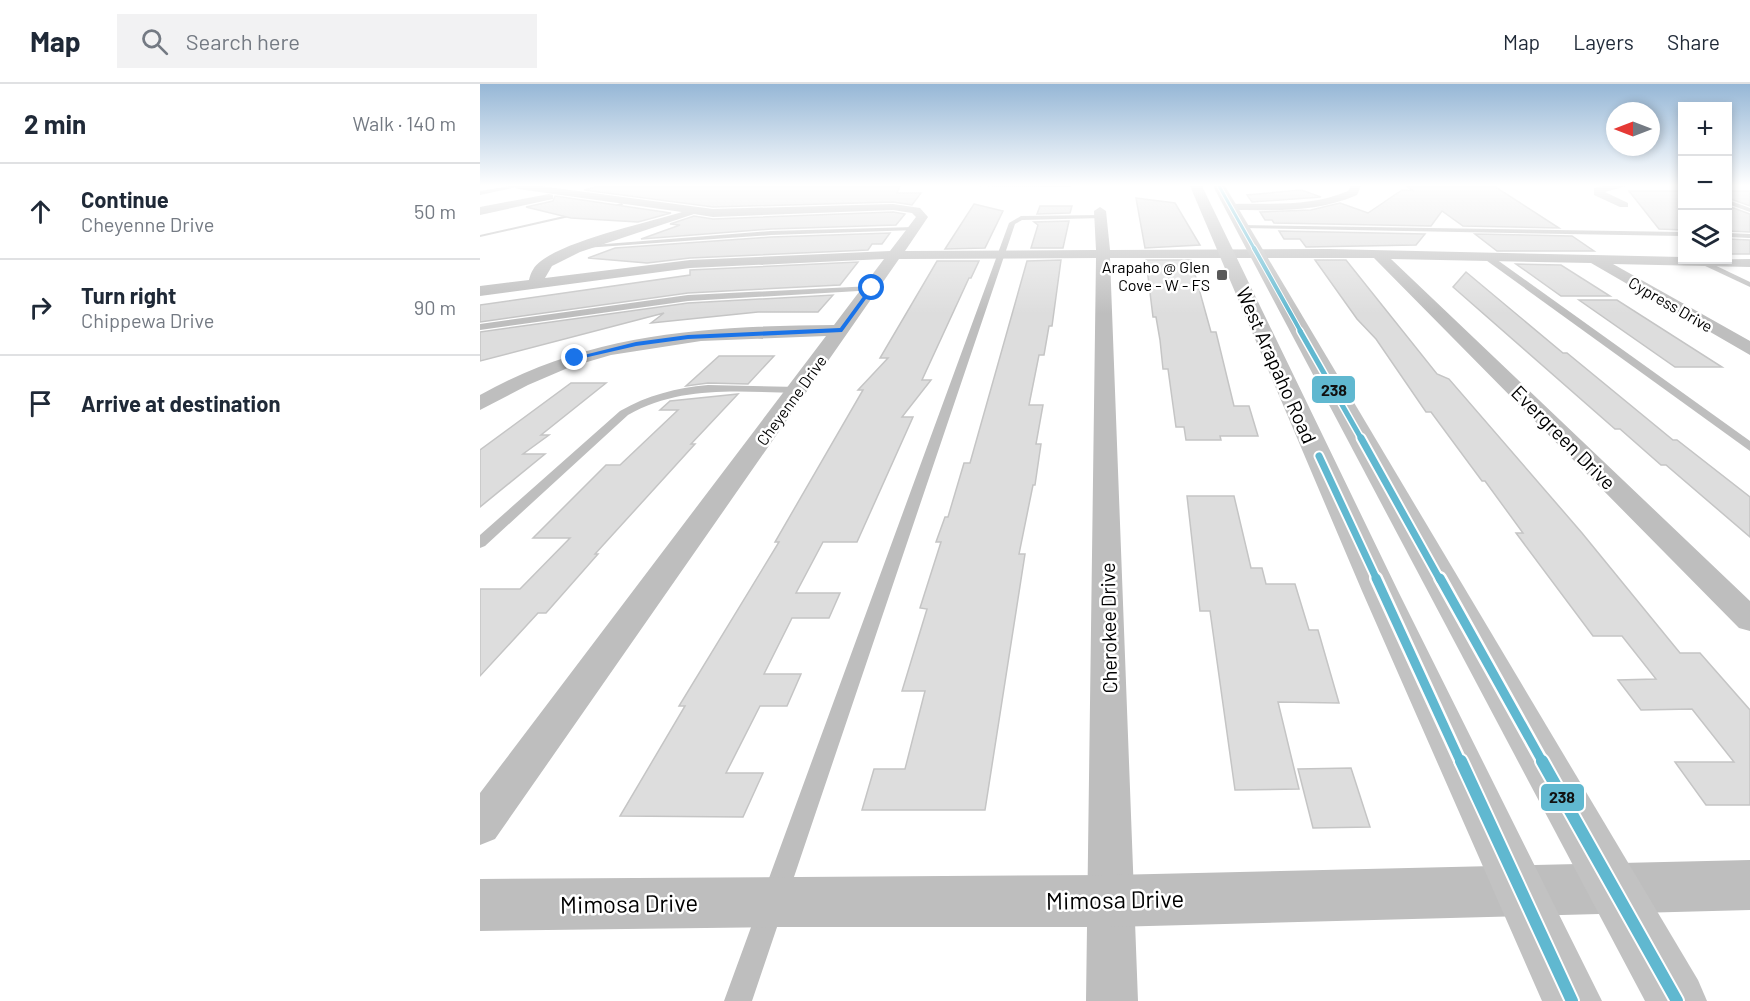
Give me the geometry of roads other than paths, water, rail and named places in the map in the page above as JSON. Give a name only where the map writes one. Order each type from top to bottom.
[{"type":"main road","name":"West Arapaho Road","points":[[1234,229],[1677,1001]]},
{"type":"main road","name":"West Arapaho Road","points":[[1234,229],[1239,235],[1380,591],[1572,1001]]},
{"type":"street","points":[[536,284],[539,271],[547,263],[584,246],[641,229]]},
{"type":"street","name":"Cheyenne Drive","points":[[480,826],[914,229]]},
{"type":"street","name":"Cherokee Drive","points":[[1101,229],[1113,1001]]},
{"type":"street","points":[[480,291],[709,262],[897,254],[1103,254],[1239,235],[1254,229]]},
{"type":"street","points":[[1239,235],[1378,254],[1678,261]]},
{"type":"street","name":"Evergreen Drive","points":[[1378,254],[1750,620]]},
{"type":"street","name":"Cypress Drive","points":[[1593,259],[1750,349]]},
{"type":"street","points":[[1732,263],[1750,263]]},
{"type":"street","points":[[480,404],[510,384],[537,371],[612,348],[741,333],[842,330]]},
{"type":"street","name":"Mimosa Drive","points":[[480,905],[774,901],[1112,901],[1750,885]]},
{"type":"lane","points":[[584,246],[771,233],[914,229]]},
{"type":"lane","points":[[738,1001],[1011,229]]},
{"type":"lane","points":[[1239,235],[1678,234]]},
{"type":"lane","points":[[1732,235],[1750,236]]},
{"type":"lane","points":[[1486,256],[1750,447]]},
{"type":"lane","points":[[1708,264],[1750,285]]},
{"type":"lane","points":[[480,327],[687,298],[872,288]]},
{"type":"lane","points":[[480,543],[640,401],[691,391],[798,390]]},
{"type":"waterway","points":[[480,236],[512,229]]},
{"type":"place","name":"Arapaho @ Glen Cove - W - FS","points":[[1222,275]]}]
